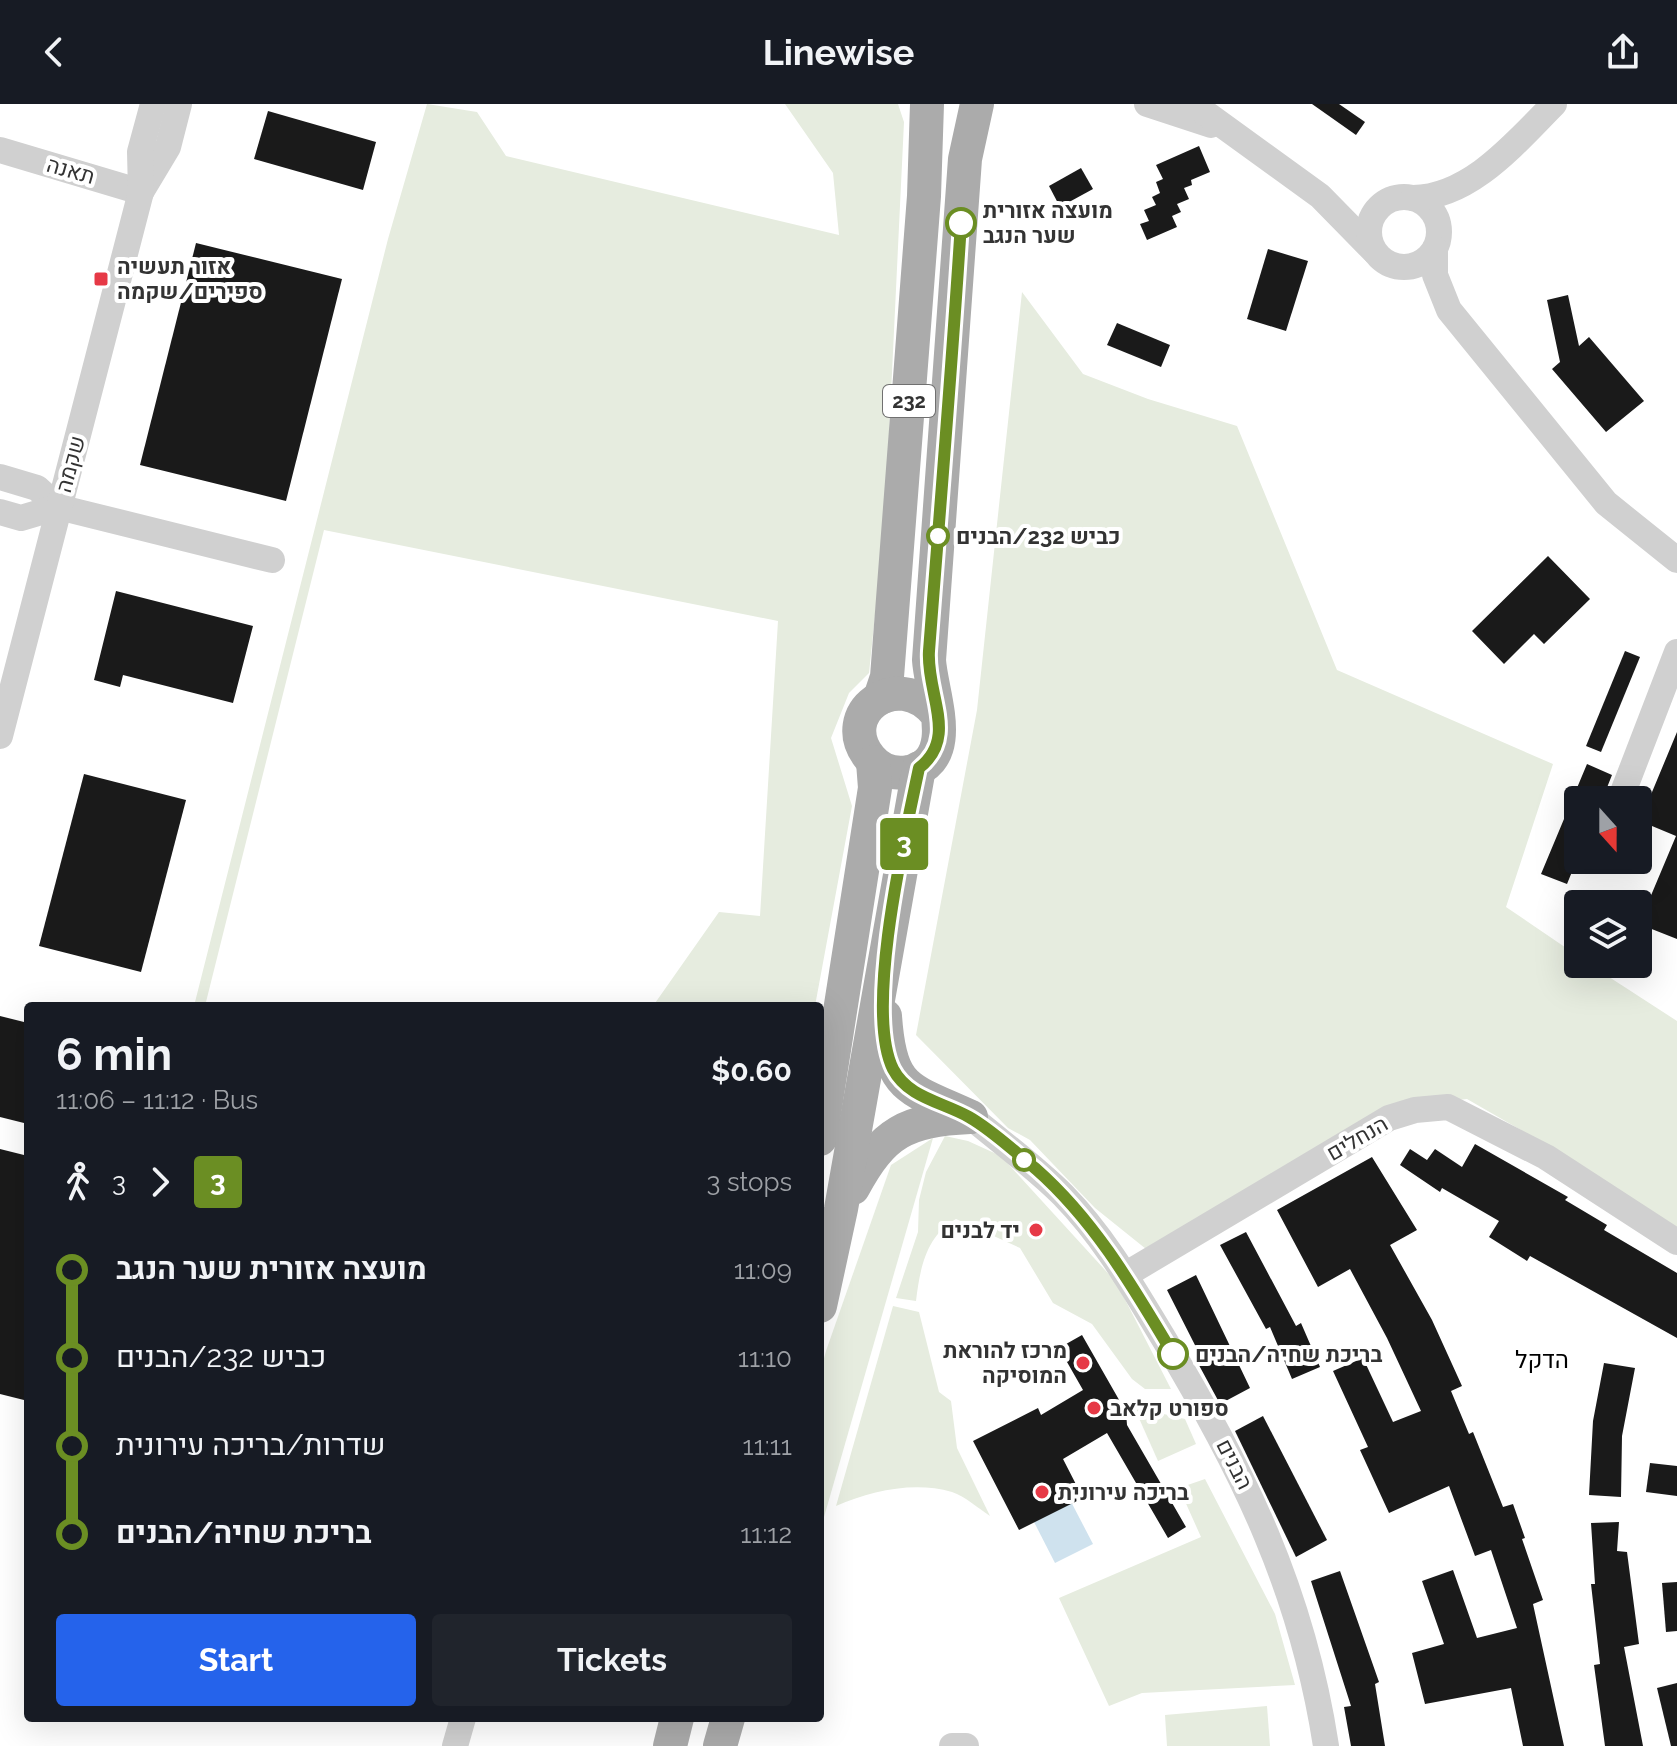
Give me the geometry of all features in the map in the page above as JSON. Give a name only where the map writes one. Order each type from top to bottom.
[{"type":"main road","name":"232","points":[[880,698],[887,677],[911,377],[927,104]]},
{"type":"main road","name":"232","points":[[936,713],[929,660],[965,159],[977,104]]},
{"type":"main road","points":[[824,1288],[841,1209],[919,768],[937,749],[940,737],[936,713],[915,694],[902,692],[880,698],[866,709],[859,730],[862,748],[873,762],[893,772],[919,768]]},
{"type":"main road","points":[[824,1113],[875,788],[873,762]]},
{"type":"main road","points":[[882,977],[887,1050],[893,1069],[905,1085],[922,1096],[971,1117]]},
{"type":"main road","points":[[841,1209],[871,1154],[900,1131],[917,1124],[971,1117]]},
{"type":"main road","points":[[670,1746],[676,1722]]},
{"type":"main road","points":[[720,1746],[727,1722]]},
{"type":"street","name":"שקמה","points":[[0,736],[141,192],[140,152],[153,104]]},
{"type":"street","name":"שקמה","points":[[141,192],[168,147],[179,104]]},
{"type":"street","points":[[1147,104],[1233,132]]},
{"type":"street","points":[[1193,104],[1320,196],[1384,258],[1449,310],[1606,503],[1677,560]]},
{"type":"street","points":[[1384,258],[1417,265],[1476,176],[1554,104]]},
{"type":"street","name":"תאנה","points":[[0,150],[141,192]]},
{"type":"street","points":[[1320,196],[1360,207],[1403,197],[1442,194],[1476,176]]},
{"type":"street","points":[[1413,198],[1430,208],[1437,237],[1435,275],[1449,310]]},
{"type":"street","points":[[1384,203],[1377,210],[1369,228],[1384,258]]},
{"type":"street","points":[[0,477],[37,488],[58,507],[272,560]]},
{"type":"street","points":[[0,512],[21,518],[58,507]]},
{"type":"street","points":[[1625,786],[1677,652]]},
{"type":"street","name":"הנחלים","points":[[1125,1275],[1389,1118],[1415,1110],[1448,1107],[1546,1157],[1677,1242]]},
{"type":"street","name":"הבנים","points":[[971,1117],[1064,1196],[1113,1254],[1207,1411],[1255,1504],[1288,1584],[1303,1635],[1326,1746]]},
{"type":"street","points":[[455,1746],[462,1722]]},
{"type":"street","points":[[952,1746],[966,1746]]},
{"type":"shaded area","points":[[427,104],[477,112],[506,156],[839,235],[833,173],[785,104],[898,104],[904,122],[885,519],[869,673],[849,693],[831,738],[852,806],[816,1002],[656,1002],[719,912],[760,916],[778,621],[324,530],[206,1002],[195,1002],[388,239]]},
{"type":"shaded area","points":[[1022,292],[1083,374],[1148,399],[1237,426],[1337,670],[1553,764],[1506,907],[1564,946],[1564,978],[1611,978],[1677,1021],[1677,1229],[1576,1162],[1467,1099],[1385,1108],[1146,1249],[1095,1208],[1030,1140],[1008,1128],[916,1035],[977,710]]},
{"type":"shaded area","points":[[945,1136],[968,1141],[1001,1156],[1116,1282],[1171,1389],[1145,1389],[1132,1379],[1092,1324],[1053,1303],[1020,1248],[956,1219],[938,1234],[926,1254],[916,1301],[896,1298],[918,1232],[919,1200],[926,1172]]},
{"type":"shaded area","points":[[933,1138],[824,1517],[824,1358],[891,1165]]},
{"type":"shaded area","points":[[893,1306],[919,1312],[939,1392],[951,1401],[957,1448],[990,1516],[957,1494],[922,1487],[878,1492],[836,1506]]},
{"type":"shaded area","points":[[1134,1407],[1185,1419],[1196,1444],[1158,1461]]},
{"type":"shaded area","points":[[1205,1479],[1275,1614],[1295,1685],[1142,1693],[1109,1706],[1059,1598],[1201,1537],[1179,1488]]},
{"type":"shaded area","points":[[1267,1706],[1270,1746],[1167,1746],[1165,1715]]},
{"type":"water","name":"בריכה עירונית","points":[[1029,1421],[1093,1544],[1055,1563],[992,1440]]},
{"type":"building","points":[[1312,104],[1339,104],[1365,122],[1356,135]]},
{"type":"building","points":[[268,111],[376,142],[363,190],[254,159]]},
{"type":"building","points":[[1199,146],[1210,172],[1191,180],[1192,185],[1184,188],[1189,199],[1177,204],[1181,212],[1172,216],[1177,227],[1147,240],[1140,224],[1149,221],[1144,210],[1156,205],[1152,197],[1160,193],[1156,182],[1163,179],[1156,165]]},
{"type":"building","points":[[1081,168],[1093,189],[1060,207],[1049,186]]},
{"type":"building","points":[[196,243],[342,279],[286,501],[140,465]]},
{"type":"building","points":[[1268,249],[1308,261],[1286,331],[1247,319]]},
{"type":"building","points":[[1568,295],[1579,346],[1589,337],[1644,401],[1606,432],[1552,369],[1560,362],[1547,300]]},
{"type":"building","points":[[1117,323],[1170,345],[1161,367],[1107,345]]},
{"type":"building","points":[[1548,556],[1590,599],[1544,644],[1534,634],[1504,664],[1472,631]]},
{"type":"building","points":[[116,591],[253,626],[233,703],[123,675],[120,687],[94,680]]},
{"type":"building","points":[[1625,651],[1640,657],[1601,752],[1586,746]]},
{"type":"building","points":[[1677,732],[1677,939],[1652,929],[1652,893],[1676,836],[1652,826],[1652,792]]},
{"type":"building","points":[[1587,764],[1612,775],[1608,786],[1578,786]]},
{"type":"building","points":[[84,774],[186,800],[141,972],[39,946]]},
{"type":"building","points":[[1564,819],[1564,874],[1571,874],[1567,884],[1541,874]]},
{"type":"building","points":[[0,1016],[24,1022],[24,1123],[0,1117]]},
{"type":"building","points":[[1475,1144],[1568,1197],[1565,1200],[1607,1225],[1604,1230],[1677,1273],[1677,1338],[1530,1256],[1527,1261],[1489,1237],[1499,1221],[1442,1188],[1440,1192],[1400,1165],[1410,1149],[1427,1160],[1435,1149],[1462,1167]]},
{"type":"building","points":[[0,1149],[24,1155],[24,1400],[0,1394]]},
{"type":"building","points":[[1372,1157],[1417,1230],[1390,1245],[1432,1320],[1462,1386],[1451,1391],[1469,1434],[1473,1432],[1503,1507],[1513,1504],[1525,1538],[1522,1539],[1543,1600],[1533,1604],[1564,1746],[1523,1746],[1511,1688],[1425,1704],[1412,1653],[1444,1644],[1422,1581],[1453,1570],[1477,1638],[1517,1628],[1491,1550],[1475,1556],[1449,1486],[1389,1513],[1360,1450],[1368,1447],[1333,1371],[1363,1358],[1393,1422],[1421,1411],[1350,1269],[1318,1287],[1277,1210]]},
{"type":"building","points":[[1246,1232],[1296,1326],[1301,1323],[1320,1367],[1292,1379],[1270,1327],[1266,1329],[1220,1245]]},
{"type":"building","points":[[1196,1275],[1250,1388],[1220,1404],[1194,1356],[1199,1353],[1167,1290]]},
{"type":"building","points":[[1082,1335],[1126,1412],[1127,1425],[1186,1527],[1168,1538],[1107,1433],[1063,1459],[1083,1498],[1019,1530],[973,1441],[1038,1408],[1041,1415],[1083,1390],[1059,1348]]},
{"type":"building","points":[[1604,1363],[1635,1368],[1622,1436],[1621,1497],[1589,1495],[1593,1421]]},
{"type":"building","points":[[1263,1416],[1327,1540],[1296,1557],[1235,1431]]},
{"type":"building","points":[[1650,1463],[1677,1466],[1677,1496],[1646,1492]]},
{"type":"building","points":[[1619,1522],[1617,1551],[1627,1552],[1639,1644],[1624,1647],[1643,1746],[1605,1746],[1594,1665],[1600,1664],[1591,1584],[1595,1584],[1591,1523]]},
{"type":"building","points":[[1340,1571],[1379,1682],[1375,1684],[1385,1746],[1351,1746],[1344,1707],[1351,1706],[1311,1581]]},
{"type":"building","points":[[1677,1582],[1677,1631],[1666,1632],[1662,1583]]},
{"type":"building","points":[[1677,1683],[1677,1746],[1671,1746],[1657,1688]]},
{"type":"bus line","name":"3","points":[[961,223],[929,660],[940,737],[937,749],[919,768],[882,977],[887,1050],[893,1069],[905,1085],[922,1096],[971,1117],[1064,1196],[1113,1254],[1173,1354]]},
{"type":"place","name":"מועצה אזורית שער הנגב","points":[[961,223]]},
{"type":"place","name":"אזור תעשיה ספירים/שקמה","points":[[101,279]]},
{"type":"place","name":"כביש 232/הבנים","points":[[938,536]]},
{"type":"place","name":"יד לבנים","points":[[1036,1230]]},
{"type":"place","name":"בריכת שחיה/הבנים","points":[[1173,1354]]},
{"type":"place","name":"מרכז להוראת המוסיקה","points":[[1083,1363]]},
{"type":"place","name":"ספורט קלאב","points":[[1094,1408]]},
{"type":"place","name":"בריכה עירונית","points":[[1042,1492]]},
{"type":"district","name":"הדקל","points":[[1542,1359]]}]
